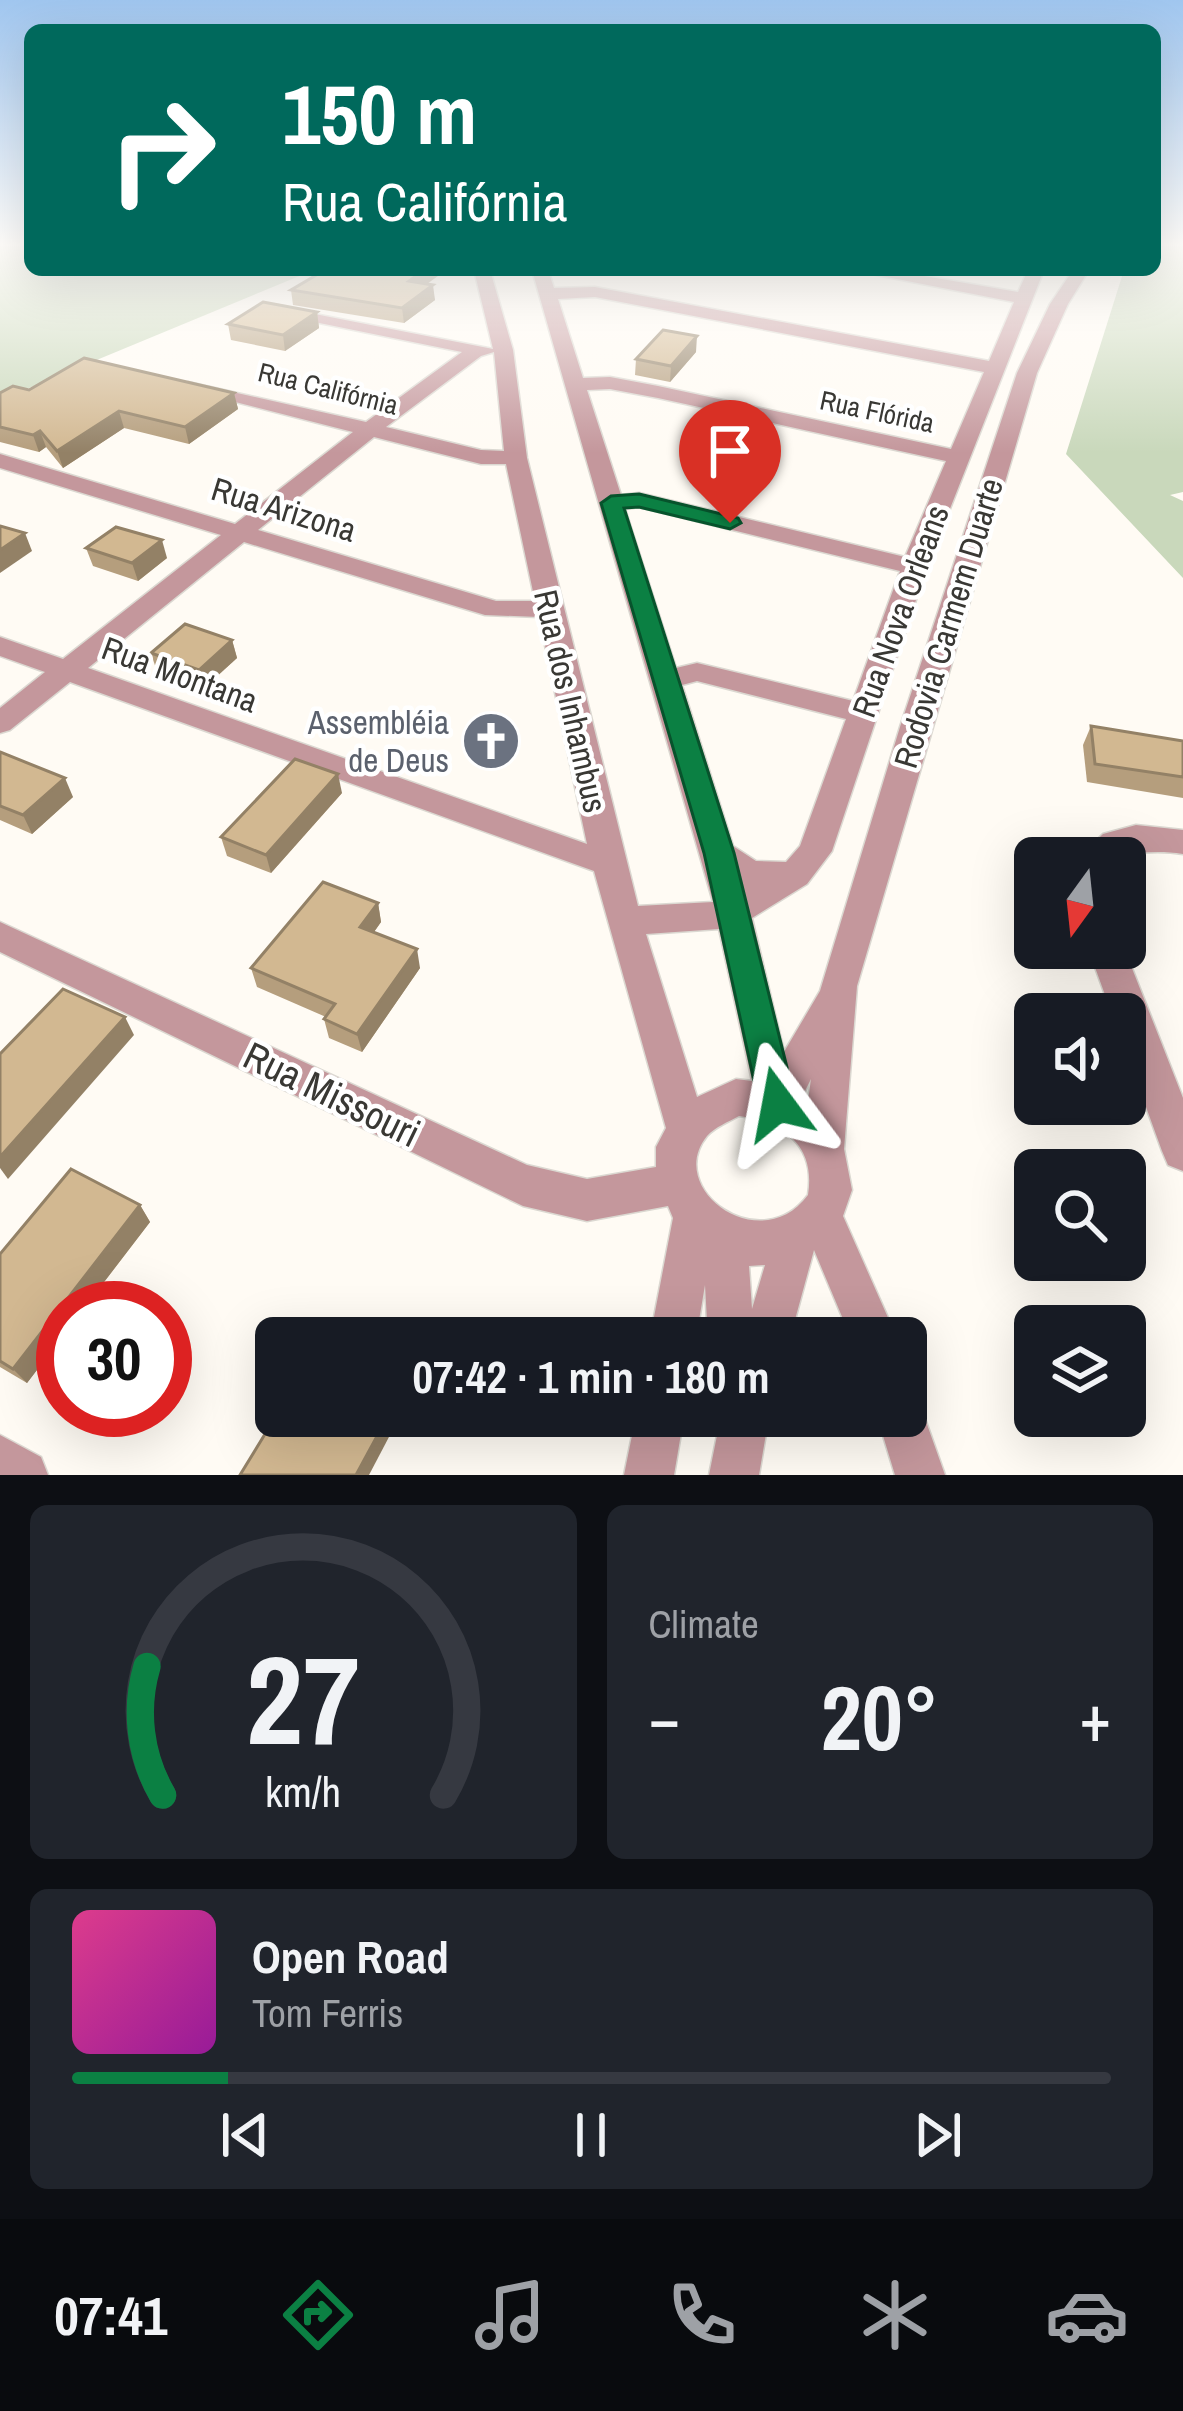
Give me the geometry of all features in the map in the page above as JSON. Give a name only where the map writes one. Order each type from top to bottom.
[{"type":"street","points":[[305,315],[489,351]]},
{"type":"street","name":"Rua dos Inhambus","points":[[503,315],[489,351],[608,863],[685,1126]]},
{"type":"street","points":[[537,315],[574,384],[719,853],[778,1104]]},
{"type":"street","points":[[715,315],[993,368]]},
{"type":"street","name":"Rua Nova Orleans","points":[[795,874],[815,851],[914,567],[1016,315]]},
{"type":"street","name":"Rodovia Carmem Duarte","points":[[778,1104],[839,986],[1027,373],[1053,315]]},
{"type":"street","points":[[0,723],[369,430],[489,351]]},
{"type":"street","name":"Rua Califórnia","points":[[171,380],[481,457],[516,458]]},
{"type":"street","name":"Rua Flórida","points":[[574,384],[610,383],[658,392],[956,457]]},
{"type":"street","name":"Rua Arizona","points":[[0,461],[494,609],[550,609]]},
{"type":"street","points":[[611,503],[639,500],[914,567]]},
{"type":"street","name":"Rua Montana","points":[[0,646],[608,863]]},
{"type":"street","points":[[662,680],[697,672],[863,713]]},
{"type":"street","points":[[1133,837],[1183,842]]},
{"type":"street","points":[[719,853],[750,874],[795,874]]},
{"type":"street","points":[[623,919],[684,920],[734,914],[767,899],[795,874]]},
{"type":"street","name":"Rua Missouri","points":[[0,936],[523,1185],[587,1200],[699,1213]]},
{"type":"street","points":[[1114,969],[1183,1150]]},
{"type":"street","name":"Rodovia Carmem Duarte","points":[[824,1147],[839,986]]},
{"type":"street","points":[[726,1317],[699,1213],[674,1154],[685,1126],[707,1106],[736,1097],[778,1104],[801,1118],[824,1147],[832,1183],[808,1227],[775,1317]]},
{"type":"street","points":[[699,1213],[760,1246],[808,1227]]},
{"type":"street","points":[[678,1317],[699,1213]]},
{"type":"street","points":[[808,1227],[862,1317]]},
{"type":"street","points":[[650,1475],[656,1437]]},
{"type":"street","points":[[908,1437],[920,1475]]},
{"type":"street","points":[[0,1460],[23,1475]]},
{"type":"green space","points":[[0,315],[206,315],[0,400]]},
{"type":"green space","points":[[1110,315],[1183,315],[1183,492],[1170,495],[1183,501],[1183,578],[1066,454]]},
{"type":"building","points":[[243,315],[313,315],[283,335],[228,324]]},
{"type":"building","points":[[663,330],[697,336],[671,366],[636,359]]},
{"type":"building","points":[[84,358],[234,393],[185,427],[119,411],[57,451],[40,431],[33,435],[0,427],[0,393],[13,386],[29,390]]},
{"type":"building","points":[[0,526],[25,533],[0,550]]},
{"type":"building","points":[[116,527],[162,540],[132,563],[86,548]]},
{"type":"building","points":[[185,624],[232,640],[199,670],[151,653]]},
{"type":"building","points":[[1091,726],[1183,741],[1183,777],[1095,764]]},
{"type":"building","points":[[0,752],[65,778],[23,815],[0,806]]},
{"type":"building","points":[[295,759],[338,774],[266,855],[221,837]]},
{"type":"building","points":[[323,882],[378,903],[360,927],[417,949],[357,1034],[324,1019],[335,1004],[251,968]]},
{"type":"building","points":[[63,989],[125,1017],[0,1157],[0,1054]]},
{"type":"building","points":[[71,1169],[140,1205],[81,1281],[36,1281],[36,1339],[13,1369],[0,1361],[0,1254]]},
{"type":"building","points":[[263,1437],[377,1437],[356,1475],[240,1475]]},
{"type":"place","name":"Assembléia de Deus","points":[[491,741]]},
{"type":"route","points":[[730,523],[639,500],[611,503],[719,853],[778,1104]]}]
